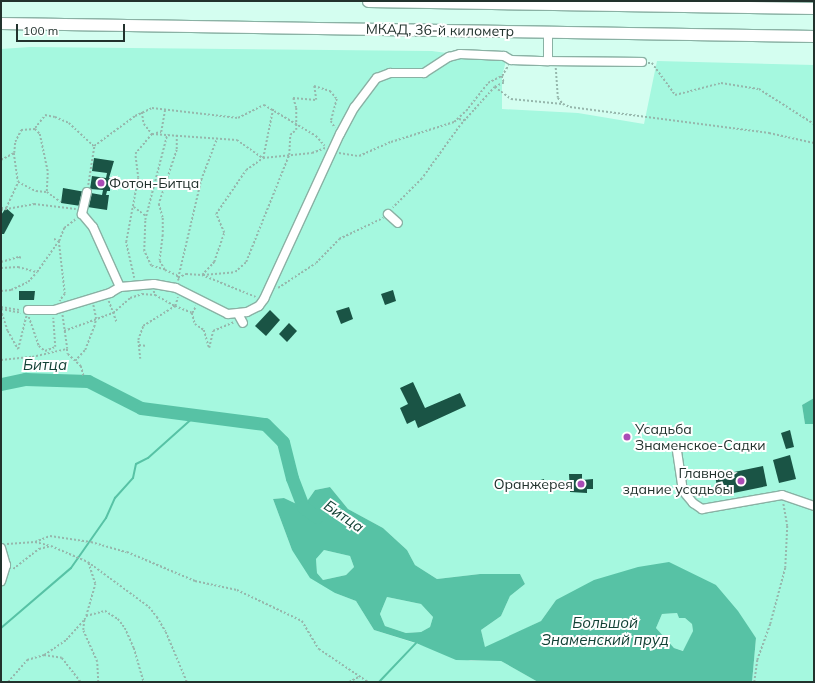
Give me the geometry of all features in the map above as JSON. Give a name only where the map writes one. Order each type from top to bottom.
[{"type":"highway","name":"МКАД, 36-й километр","points":[[368,1],[814,8]]},
{"type":"highway","name":"МКАД, 36-й километр","points":[[1,23],[814,36]]},
{"type":"lane","points":[[548,32],[548,61]]},
{"type":"lane","points":[[28,310],[55,311],[106,294],[120,287],[154,284],[178,290],[240,319],[259,306],[264,299],[340,134],[372,83],[383,75],[424,73],[449,57],[460,54],[504,56],[511,60],[642,62]]},
{"type":"lane","points":[[87,192],[82,212],[93,227],[120,287]]},
{"type":"lane","points":[[388,214],[398,223]]},
{"type":"lane","points":[[677,451],[683,491],[693,503],[702,509],[782,495],[814,506]]},
{"type":"lane","points":[[1,548],[6,564],[1,581]]},
{"type":"path","points":[[202,275],[246,294],[264,299],[316,263],[339,239],[388,214],[422,180],[443,148],[495,87],[504,83],[501,76],[511,60]]},
{"type":"path","points":[[548,61],[555,67],[558,98],[562,104]]},
{"type":"path","points":[[642,62],[652,63],[675,94],[720,83],[758,89],[814,124]]},
{"type":"path","points":[[178,278],[186,274],[202,275],[235,272],[246,262],[289,155],[290,135],[296,130],[296,108],[293,98],[316,100],[314,86],[328,89],[335,95],[337,102],[331,121],[340,134]]},
{"type":"path","points":[[495,87],[511,99],[562,104],[654,120],[769,134],[814,143]]},
{"type":"path","points":[[87,192],[94,146],[142,111],[152,108],[165,110],[161,132],[152,134],[135,154],[138,178],[134,207],[126,242],[136,285]]},
{"type":"path","points":[[263,158],[273,109]]},
{"type":"path","points":[[142,111],[144,124],[152,134],[237,140],[263,158]]},
{"type":"path","points":[[35,129],[45,115],[55,117],[69,123],[94,146]]},
{"type":"path","points":[[459,119],[467,121]]},
{"type":"path","points":[[6,208],[18,182],[14,153],[15,142],[21,130],[35,129],[40,134],[48,173],[47,192]]},
{"type":"path","points":[[167,135],[146,216],[144,251],[151,266],[168,271]]},
{"type":"path","points":[[177,135],[177,150],[160,204],[163,229],[160,262],[168,271],[178,278]]},
{"type":"path","points":[[140,359],[139,345],[143,326],[175,306],[178,290],[178,278],[201,180],[217,138]]},
{"type":"path","points":[[202,275],[208,272],[222,247],[224,233],[216,214],[223,200],[246,170],[263,158],[312,153],[327,147]]},
{"type":"path","points":[[1,160],[14,153]]},
{"type":"path","points":[[18,182],[36,191],[47,192],[61,202]]},
{"type":"path","points":[[1,209],[34,204],[64,206],[82,212],[64,228],[59,241],[28,282],[11,290],[1,291]]},
{"type":"path","points":[[134,207],[146,216]]},
{"type":"path","points":[[54,239],[59,241]]},
{"type":"path","points":[[1,310],[16,348],[20,348],[28,313],[40,346],[45,351],[55,347],[55,311],[65,294],[59,241]]},
{"type":"path","points":[[1,262],[19,257],[22,258]]},
{"type":"path","points":[[1,268],[18,267],[37,272]]},
{"type":"path","points":[[154,284],[155,295]]},
{"type":"path","points":[[106,294],[117,323]]},
{"type":"path","points":[[64,330],[113,313],[130,298],[142,294],[155,295],[192,313],[195,324],[204,330],[210,348],[213,332],[240,319]]},
{"type":"path","points":[[75,361],[84,350],[96,319],[91,299]]},
{"type":"path","points":[[1,307],[28,310]]},
{"type":"path","points":[[55,311],[64,330],[68,354],[75,361],[84,377]]},
{"type":"path","points":[[139,345],[147,346]]},
{"type":"path","points":[[1,360],[32,357],[67,349]]},
{"type":"path","points":[[754,682],[757,660],[770,624],[785,568],[787,526],[782,495]]},
{"type":"path","points":[[1,545],[35,542],[50,536],[91,542],[127,552],[195,581],[237,590],[302,621],[318,649],[368,682]]},
{"type":"path","points":[[35,542],[51,546],[88,562],[153,612],[166,632],[187,682]]},
{"type":"path","points":[[12,570],[38,549],[51,546]]},
{"type":"path","points":[[8,682],[27,660],[44,655],[66,640],[84,620],[95,584],[88,562]]},
{"type":"path","points":[[86,616],[105,612],[118,618],[134,648],[144,682]]},
{"type":"path","points":[[84,620],[83,630],[97,662],[98,682]]},
{"type":"path","points":[[44,655],[62,658],[81,682]]},
{"type":"path","points":[[350,682],[360,677]]},
{"type":"shaded area","points":[[30,47],[432,51],[506,61],[502,76],[502,109],[578,113],[644,124],[657,61],[814,65],[814,398],[802,405],[805,424],[814,424],[814,682],[752,682],[756,638],[716,585],[556,600],[541,621],[485,648],[481,630],[501,616],[510,596],[525,584],[520,574],[480,574],[437,579],[415,565],[407,550],[383,528],[348,509],[330,487],[315,490],[303,507],[284,498],[273,499],[292,550],[335,593],[356,601],[374,630],[471,661],[501,661],[538,682],[1,682],[1,49]]},
{"type":"shaded area","points":[[324,550],[350,556],[354,567],[346,575],[323,580],[317,573],[316,559]]},
{"type":"shaded area","points":[[387,597],[421,604],[433,617],[430,627],[421,632],[406,633],[385,626],[380,614]]},
{"type":"shaded area","points":[[677,613],[679,618],[685,618],[692,624],[693,631],[684,651],[674,648],[656,628],[662,614]]},
{"type":"water","points":[[814,398],[814,424],[805,424],[802,405]]},
{"type":"water","name":"Большой Знаменский пруд","points":[[330,487],[348,509],[383,528],[407,550],[415,565],[437,579],[480,574],[520,574],[525,584],[510,596],[501,616],[481,630],[485,647],[541,621],[556,600],[594,580],[638,567],[669,562],[716,585],[738,611],[756,638],[752,682],[538,682],[501,661],[456,660],[416,643],[374,630],[356,601],[335,593],[310,578],[292,550],[273,499],[284,498],[303,507],[315,490]],"holes":[[[324,550],[350,556],[354,567],[346,575],[323,580],[317,573],[316,559]],[[387,597],[421,604],[433,617],[430,627],[421,632],[406,633],[385,626],[380,614]],[[677,613],[679,618],[685,618],[692,624],[693,631],[683,651],[674,648],[656,628],[662,614]]]},
{"type":"building","name":"Фотон-Битца","points":[[94,158],[114,161],[109,178],[111,178],[110,191],[107,191],[106,195],[109,195],[107,210],[61,203],[63,188],[102,195],[103,190],[90,189],[92,176],[106,178],[107,173],[92,171]]},
{"type":"building","points":[[6,208],[14,215],[4,234],[1,234],[1,215]]},
{"type":"building","points":[[393,290],[396,301],[385,305],[381,294]]},
{"type":"building","points":[[19,291],[35,291],[34,300],[19,300]]},
{"type":"building","points":[[349,307],[353,319],[341,324],[336,311]]},
{"type":"building","points":[[270,310],[280,320],[266,336],[255,326]]},
{"type":"building","points":[[289,323],[297,331],[287,342],[279,334]]},
{"type":"building","points":[[413,382],[425,408],[460,393],[466,406],[418,428],[415,420],[407,424],[400,408],[408,404],[400,388]]},
{"type":"building","points":[[790,430],[794,447],[786,449],[781,433]]},
{"type":"building","points":[[790,455],[796,479],[779,483],[773,460]]},
{"type":"building","name":"Главное здание усадьбы","points":[[763,466],[767,486],[719,496],[715,476]]},
{"type":"building","name":"Оранжерея","points":[[569,474],[582,474],[582,480],[593,479],[593,489],[587,489],[587,493],[570,492]]},
{"type":"building","points":[[544,479],[545,486],[538,488],[537,481]]},
{"type":"waterway","name":"Битца","points":[[1,384],[25,379],[88,381],[141,408],[265,424],[283,442],[292,478],[303,507],[317,517]]},
{"type":"waterway","points":[[1,628],[71,568],[106,518],[115,498],[133,478],[136,464],[148,458],[195,416]]},
{"type":"waterway","points":[[379,682],[416,643]]},
{"type":"place","name":"Фотон-Битца","points":[[101,183]]},
{"type":"place","name":"Усадьба Знаменское-Садки","points":[[627,437]]},
{"type":"place","name":"Главное здание усадьбы","points":[[741,481]]},
{"type":"place","name":"Оранжерея","points":[[581,484]]}]
